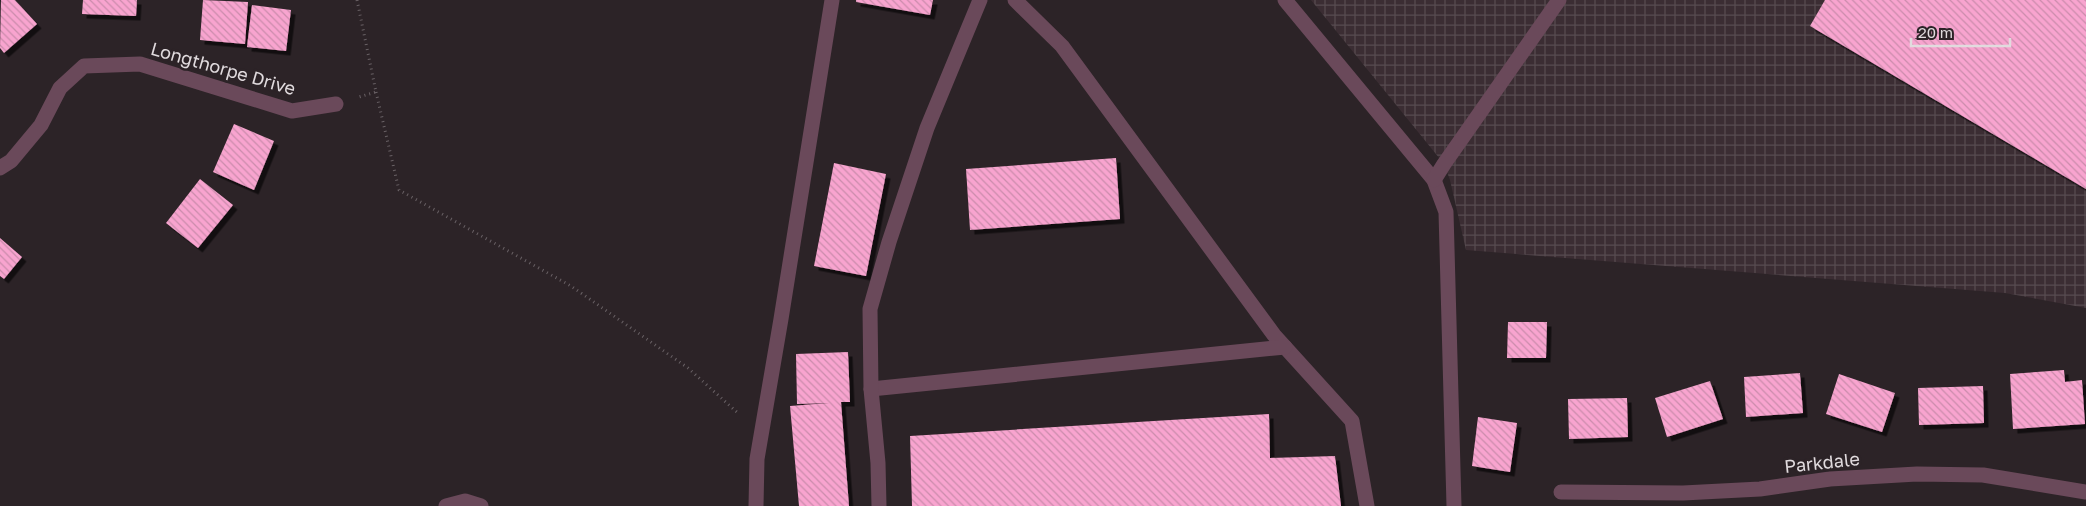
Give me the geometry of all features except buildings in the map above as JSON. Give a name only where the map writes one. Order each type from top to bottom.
[{"type":"street","points":[[756,506],[756,459],[781,319],[832,0]]},
{"type":"street","points":[[879,506],[878,463],[871,389],[870,309],[889,242],[928,128],[980,0]]},
{"type":"street","points":[[1015,0],[1062,46],[1274,335],[1352,421],[1367,506]]},
{"type":"street","points":[[1285,0],[1434,180],[1446,212],[1454,506]]},
{"type":"street","points":[[1434,180],[1559,0]]},
{"type":"street","name":"Longthorpe Drive","points":[[0,168],[11,161],[41,125],[60,88],[84,66],[140,64],[292,111],[336,104]]},
{"type":"street","points":[[871,389],[1285,347]]},
{"type":"street","name":"Parkdale","points":[[1561,492],[1684,493],[1741,490],[1830,479],[1917,474],[1983,475],[2086,492]]},
{"type":"street","points":[[446,506],[465,501],[481,506]]},
{"type":"path","points":[[357,0],[399,190],[571,286],[688,368],[739,413]]},
{"type":"path","points":[[336,104],[376,92]]},
{"type":"shaded area","points":[[1311,0],[2086,0],[2086,308],[2005,293],[1466,250],[1450,180],[1444,164]]}]
